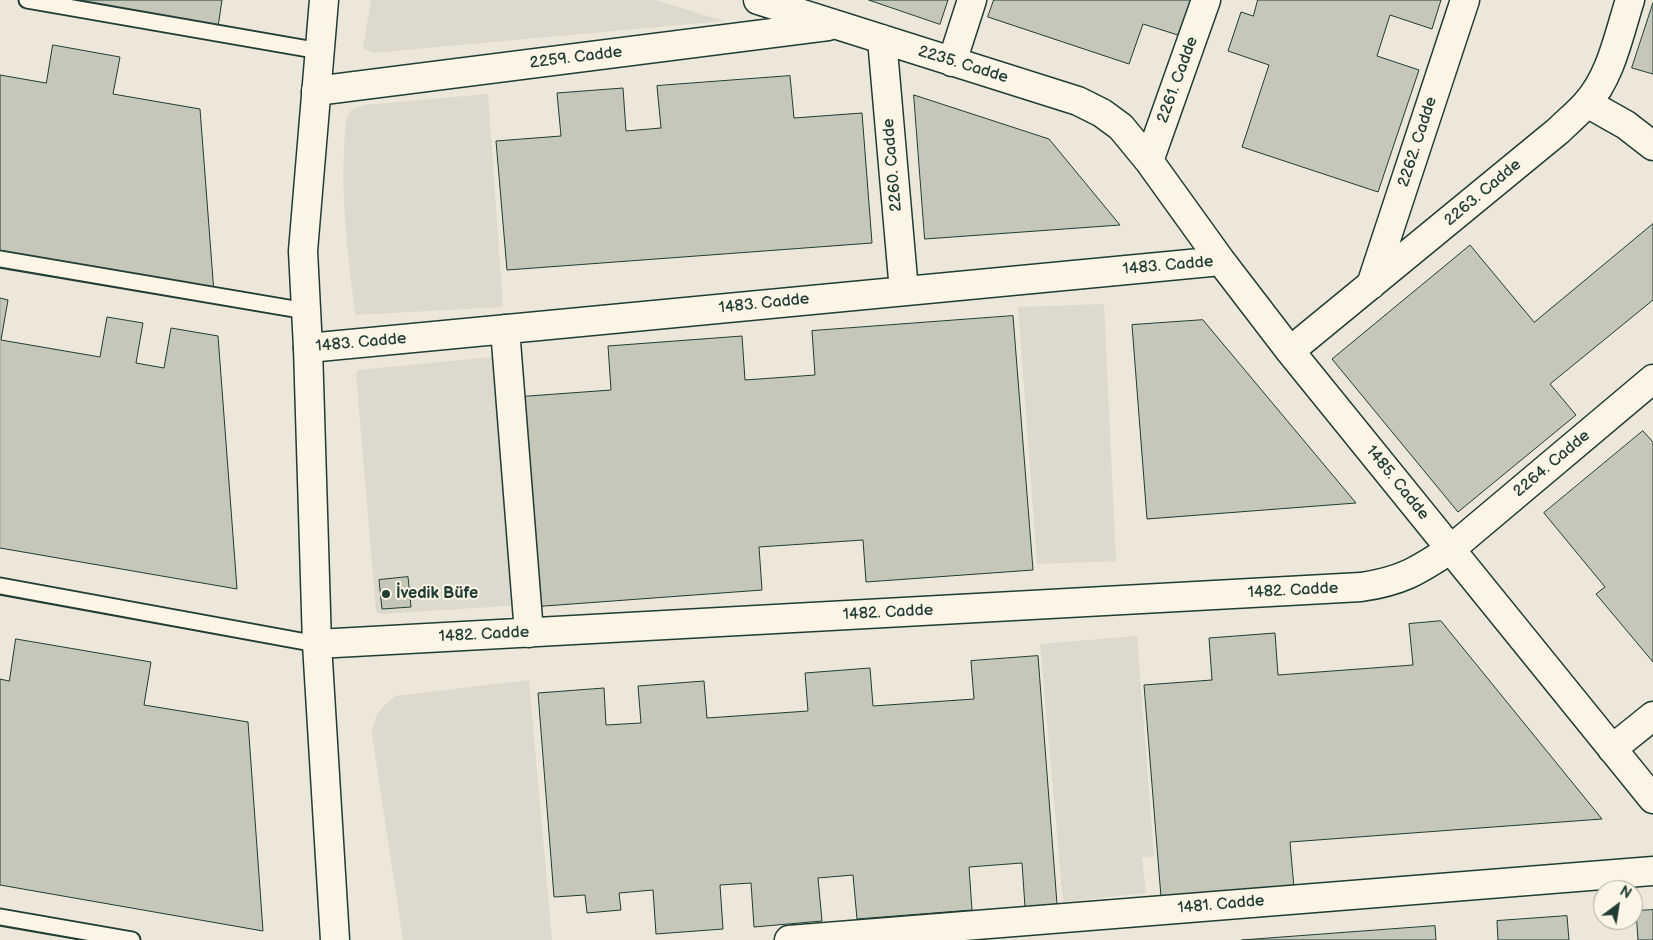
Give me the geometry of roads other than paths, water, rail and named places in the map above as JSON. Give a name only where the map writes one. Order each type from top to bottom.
[{"type":"street","points":[[324,0],[303,251],[308,348],[317,644],[335,940]]},
{"type":"street","name":"2235. Cadde","points":[[758,0],[1078,101],[1121,127],[1149,161]]},
{"type":"street","points":[[952,62],[972,0]]},
{"type":"street","name":"2261. Cadde","points":[[1149,161],[1206,0]]},
{"type":"street","name":"2262. Cadde","points":[[1371,285],[1465,0]]},
{"type":"street","name":"2263. Cadde","points":[[1290,352],[1558,131],[1587,103],[1601,82],[1614,50],[1630,0]]},
{"type":"street","name":"2259. Cadde","points":[[316,91],[837,25]]},
{"type":"street","name":"2260. Cadde","points":[[882,39],[904,291]]},
{"type":"street","points":[[1587,103],[1626,125],[1653,146]]},
{"type":"street","name":"1485. Cadde","points":[[1149,161],[1290,352],[1653,800]]},
{"type":"street","name":"1483. Cadde","points":[[308,348],[1221,261]]},
{"type":"street","points":[[505,329],[529,633]]},
{"type":"street","name":"2264. Cadde","points":[[1451,549],[1653,379]]},
{"type":"street","name":"1482. Cadde","points":[[317,644],[1361,587],[1383,584],[1402,578],[1416,572],[1451,549]]},
{"type":"street","points":[[1612,749],[1653,716]]},
{"type":"street","name":"1481. Cadde","points":[[789,940],[1653,871]]},
{"type":"lane","points":[[27,0],[320,51]]},
{"type":"lane","points":[[0,260],[306,311]]},
{"type":"lane","points":[[0,586],[317,644]]},
{"type":"lane","points":[[0,917],[132,940]]},
{"type":"place","name":"İvedik Büfe","points":[[386,594]]}]
